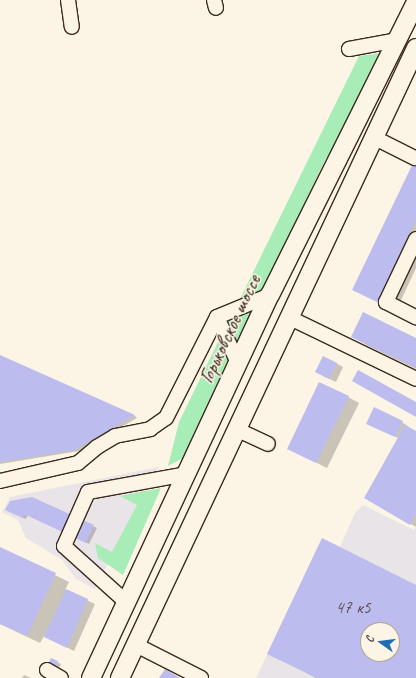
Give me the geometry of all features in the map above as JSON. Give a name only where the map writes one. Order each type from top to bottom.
[{"type":"main road","name":"Горьковское шоссе","points":[[91,678],[125,601],[187,474],[270,295],[416,2]]},
{"type":"main road","points":[[120,678],[288,317],[375,138],[416,48]]},
{"type":"street","points":[[68,0],[72,27]]},
{"type":"street","points":[[349,49],[398,40]]},
{"type":"street","points":[[375,138],[415,158]]},
{"type":"street","points":[[416,239],[386,302],[416,317]]},
{"type":"street","points":[[0,481],[78,463],[115,436],[150,429],[166,418],[217,317],[270,295]]},
{"type":"street","points":[[217,317],[238,363]]},
{"type":"street","points":[[288,317],[416,379]]},
{"type":"street","points":[[236,429],[268,444]]},
{"type":"street","points":[[125,601],[64,546],[88,492],[187,474]]},
{"type":"street","points":[[136,645],[201,678]]},
{"type":"street","points":[[47,670],[61,678]]},
{"type":"shaded area","points":[[159,467],[95,589],[76,579],[62,560],[26,538],[18,520],[2,512],[10,497]]},
{"type":"shaded area","points":[[363,505],[414,530],[416,527],[416,678],[256,678],[322,538],[340,547],[355,513]]},
{"type":"green space","points":[[382,53],[335,150],[326,158],[262,293],[239,301],[359,56]]},
{"type":"green space","points":[[252,311],[236,343],[227,325],[231,317]]},
{"type":"green space","points":[[219,340],[229,357],[183,458],[168,466],[179,422]]},
{"type":"green space","points":[[161,488],[123,575],[98,558],[95,543],[112,552],[137,505],[120,496]]},
{"type":"building","points":[[416,157],[416,220],[377,302],[352,290]]},
{"type":"building","points":[[363,312],[416,338],[416,368],[351,337]]},
{"type":"building","points":[[0,355],[135,415],[75,450],[0,462]]},
{"type":"building","points":[[323,356],[337,363],[329,379],[315,372]]},
{"type":"building","points":[[358,370],[416,402],[416,417],[352,381]]},
{"type":"building","points":[[319,382],[349,396],[316,463],[287,449]]},
{"type":"building","points":[[374,407],[403,421],[395,437],[366,424]]},
{"type":"building","points":[[405,425],[416,431],[416,514],[410,525],[364,498]]},
{"type":"building","points":[[32,497],[94,525],[86,543],[24,514],[23,518],[5,510],[10,501]]},
{"type":"building","points":[[322,538],[416,585],[416,678],[317,678],[267,654]]},
{"type":"building","points":[[0,547],[56,573],[27,636],[0,624]]},
{"type":"building","points":[[66,589],[88,599],[67,648],[44,637]]},
{"type":"building","points":[[51,658],[58,661],[55,670],[47,666]]},
{"type":"building","points":[[165,669],[180,678],[159,678]]}]
